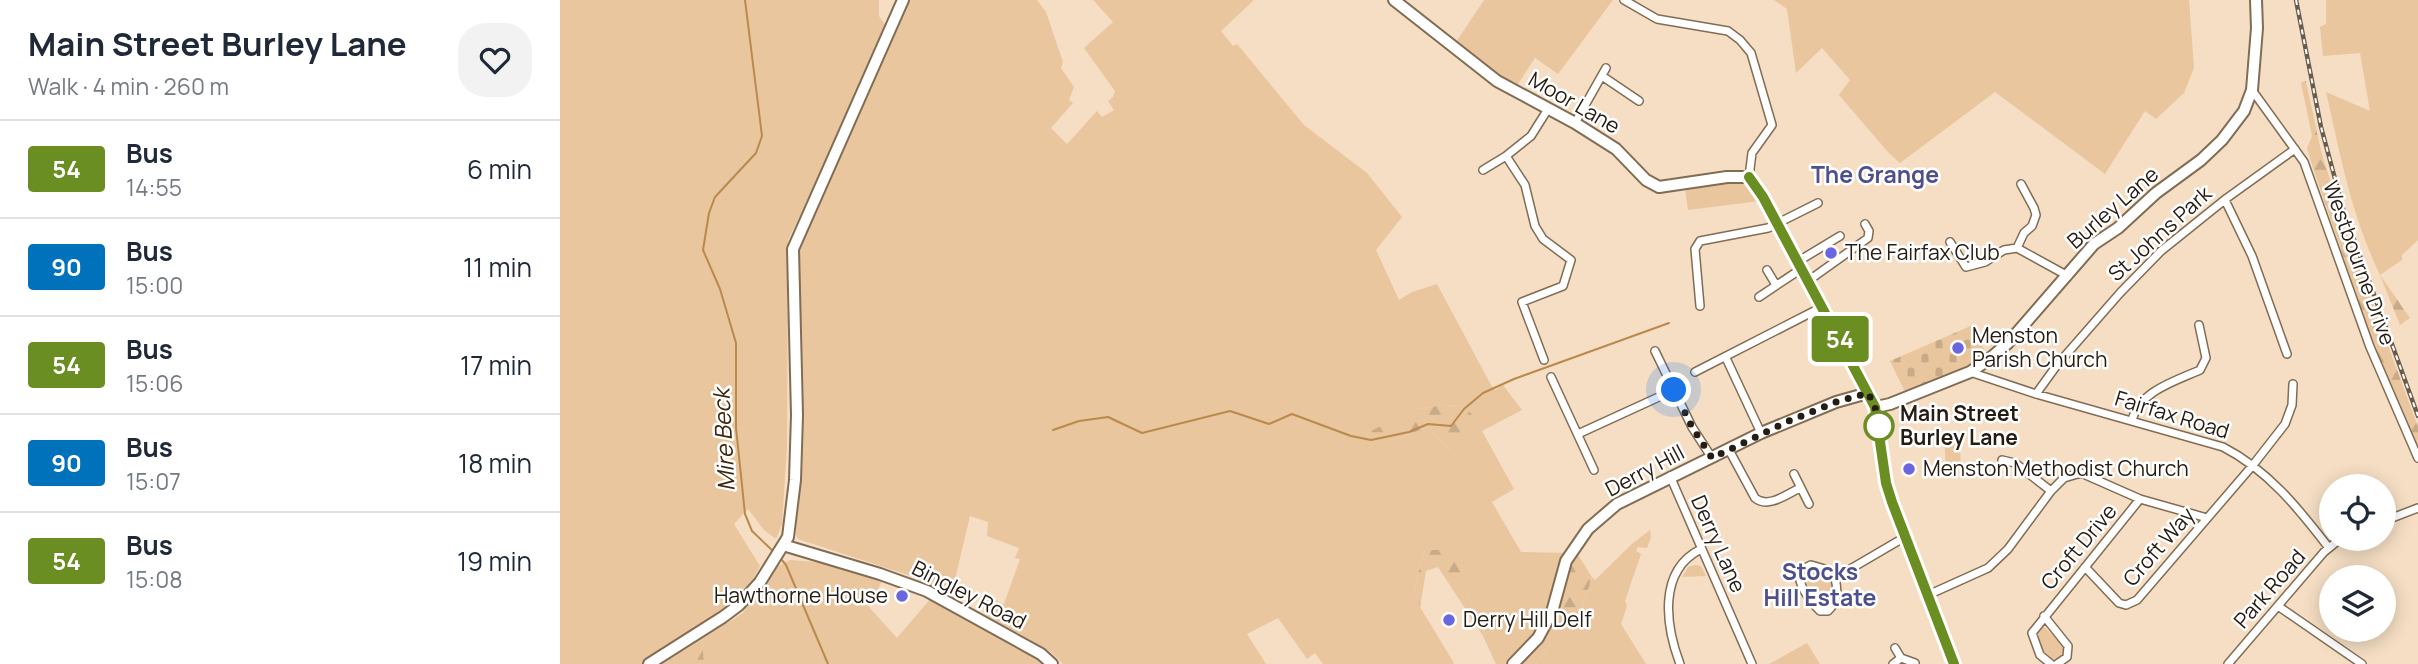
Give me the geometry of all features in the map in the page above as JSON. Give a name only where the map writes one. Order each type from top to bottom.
[{"type":"street","points":[[649,664],[739,605],[760,582],[783,545],[790,524],[795,480],[797,415],[793,249],[903,0]]},
{"type":"street","name":"Moor Lane","points":[[1394,0],[1497,81],[1575,123],[1616,149],[1646,180],[1659,187],[1738,176],[1749,177]]},
{"type":"street","points":[[1624,0],[1657,19],[1728,31],[1751,52],[1772,128],[1752,153],[1749,177],[1875,407],[1886,483],[1954,664]]},
{"type":"street","name":"Burley Lane","points":[[1875,407],[1890,404],[1970,372],[2008,343],[2094,244],[2118,228],[2156,193],[2201,160],[2222,140],[2244,111],[2252,90],[2257,28],[2256,0]]},
{"type":"street","points":[[1575,123],[1606,68]]},
{"type":"street","points":[[1602,76],[1639,101]]},
{"type":"street","name":"Westbourne Drive","points":[[2252,90],[2304,162],[2370,347],[2418,458]]},
{"type":"street","points":[[1483,170],[1531,136],[1548,109]]},
{"type":"street","name":"St Johns Park","points":[[2036,394],[2057,365],[2149,262],[2182,233],[2295,149]]},
{"type":"street","points":[[1506,156],[1525,186],[1535,226],[1543,239],[1571,260],[1563,286],[1521,302],[1544,359]]},
{"type":"street","points":[[2017,248],[2036,215],[2021,184]]},
{"type":"street","points":[[2225,200],[2252,256],[2287,354]]},
{"type":"street","points":[[1700,306],[1695,249],[1700,241],[1777,224],[1818,203]]},
{"type":"street","points":[[1808,281],[1868,237],[1869,231],[1865,224]]},
{"type":"street","points":[[1759,297],[1774,289],[1799,266],[1840,236]]},
{"type":"street","points":[[1950,242],[1963,264],[1969,267],[1985,262],[2004,250],[2017,248],[2068,276]]},
{"type":"street","points":[[1767,270],[1776,285]]},
{"type":"street","points":[[1695,372],[1822,307]]},
{"type":"street","points":[[2132,420],[2134,412],[2153,393],[2166,384],[2200,370],[2206,358],[2199,325]]},
{"type":"street","points":[[1655,351],[1692,427],[1712,458]]},
{"type":"street","points":[[1726,358],[1761,433]]},
{"type":"street","name":"Fairfax Road","points":[[1970,372],[2036,394],[2223,447],[2253,465],[2272,481],[2319,536]]},
{"type":"street","points":[[1551,377],[1594,470]]},
{"type":"street","name":"Croft Way","points":[[2085,567],[2119,603],[2132,604],[2253,465],[2285,424],[2292,405],[2293,384]]},
{"type":"street","points":[[1578,434],[1674,390]]},
{"type":"street","name":"Derry Hill","points":[[1513,664],[1538,638],[1552,612],[1566,561],[1588,529],[1617,504],[1761,433],[1836,402],[1868,393]]},
{"type":"street","points":[[1729,450],[1755,498],[1760,502],[1768,503],[1800,488]]},
{"type":"street","points":[[2002,460],[2015,463],[2051,491]]},
{"type":"street","points":[[1928,596],[1988,569],[2008,549],[2051,491],[2064,478],[2081,473],[2140,499],[2207,518]]},
{"type":"street","points":[[1794,474],[1809,504]]},
{"type":"street","name":"Derry Lane","points":[[1670,476],[1752,664]]},
{"type":"street","name":"Croft Drive","points":[[2044,616],[2140,499]]},
{"type":"street","points":[[2396,516],[2418,508]]},
{"type":"street","points":[[1835,578],[1905,537]]},
{"type":"street","name":"Bingley Road","points":[[783,545],[927,591],[1041,654],[1052,664]]},
{"type":"street","points":[[1679,664],[1668,622],[1670,592],[1680,568],[1692,554],[1701,549]]},
{"type":"street","name":"Park Road","points":[[2231,663],[2326,551]]},
{"type":"street","points":[[1811,565],[1825,569],[1835,578],[1837,588],[1834,605],[1828,611],[1820,611],[1811,602],[1799,579],[1799,571],[1811,565]]},
{"type":"street","points":[[2278,606],[2362,664]]},
{"type":"street","points":[[2051,664],[2043,659],[2032,637],[2044,616],[2068,646],[2067,657],[2057,664]]},
{"type":"street","points":[[1895,648],[1901,659],[1915,663]]},
{"type":"street","points":[[1893,664],[1901,659]]},
{"type":"green space","points":[[560,0],[879,0],[879,16],[886,26],[833,149],[788,240],[787,447],[782,524],[776,539],[764,530],[748,509],[734,524],[760,566],[753,579],[728,605],[728,609],[643,664],[560,664]]},
{"type":"green space","points":[[909,0],[1037,0],[1046,12],[1063,62],[1061,68],[1074,87],[1069,100],[1073,103],[1051,128],[1067,144],[1097,111],[1102,117],[1114,110],[1108,101],[1115,91],[1084,48],[1113,22],[1093,0],[1254,0],[1221,31],[1233,46],[1237,44],[1304,125],[1367,173],[1402,217],[1376,250],[1399,300],[1412,292],[1437,284],[1491,385],[1495,390],[1503,385],[1522,410],[1482,431],[1514,489],[1492,502],[1521,552],[1567,553],[1558,573],[1552,610],[1544,626],[1505,664],[1496,664],[1483,636],[1486,629],[1466,594],[1466,570],[1425,551],[1414,587],[1420,607],[1454,663],[1452,664],[1323,664],[1315,653],[1307,659],[1278,618],[1247,634],[1266,664],[1063,664],[1051,652],[986,615],[992,599],[1004,604],[1020,559],[1015,558],[1019,548],[987,536],[988,522],[970,516],[951,596],[908,575],[798,539],[796,534],[802,442],[798,245]],"holes":[[[1442,405],[1465,406],[1457,458],[1428,427],[1397,439],[1362,436],[1418,409]]]},
{"type":"green space","points":[[1484,0],[1613,0],[1558,74],[1535,58],[1516,87],[1456,42]]},
{"type":"green space","points":[[1774,0],[2189,0],[2194,68],[2184,93],[2156,119],[2145,111],[2105,174],[1995,92],[1900,163],[1839,95],[1850,80],[1822,48],[1796,73],[1787,9]]},
{"type":"green space","points":[[2326,0],[2418,0],[2418,240],[2402,255],[2402,260],[2380,275],[2354,208],[2326,92],[2370,111],[2360,53],[2323,56],[2320,27],[2326,24]]},
{"type":"green space","points":[[2306,81],[2321,151],[2348,237],[2418,427],[2418,448],[2375,349],[2314,171],[2307,148],[2312,136],[2301,83]]},
{"type":"green space","points":[[1734,181],[1747,184],[1760,201],[1688,210],[1685,188]]},
{"type":"green space","points":[[2380,275],[2410,318],[2400,325]]},
{"type":"green space","points":[[1973,325],[1987,356],[1971,366],[1905,392],[1890,361]]},
{"type":"green space","points":[[1442,405],[1465,406],[1477,421],[1457,458],[1428,427],[1373,448],[1362,435],[1418,409]]},
{"type":"green space","points":[[1959,435],[1961,466],[1946,467],[1944,436]]},
{"type":"green space","points":[[1650,530],[1651,537],[1647,548],[1638,547],[1636,551],[1641,554],[1625,601],[1627,606],[1621,624],[1646,664],[1536,664],[1551,643],[1576,628],[1592,577],[1595,580]]},
{"type":"green space","points":[[1444,549],[1466,570],[1466,594],[1486,629],[1483,636],[1438,567],[1426,571],[1420,607],[1414,587],[1425,551]]},
{"type":"green space","points":[[1575,550],[1592,577],[1576,628],[1551,643],[1536,664],[1519,664],[1568,572]]},
{"type":"green space","points":[[790,560],[828,563],[883,579],[869,607],[897,638],[931,598],[1044,664],[704,664],[702,639],[743,613],[776,567]]},
{"type":"green space","points":[[1701,566],[1706,576],[1682,577],[1688,567]]},
{"type":"green space","points":[[1815,569],[1833,581],[1834,596],[1830,606],[1826,608],[1821,606],[1803,578],[1808,570]]},
{"type":"green space","points":[[2043,626],[2065,646],[2065,655],[2060,659],[2046,657],[2041,649],[2035,635],[2038,628]]},
{"type":"green space","points":[[702,639],[704,664],[662,664]]},
{"type":"green space","points":[[1807,643],[1820,664],[1769,664]]},
{"type":"waterway","name":"Mire Beck","points":[[745,0],[762,136],[756,153],[715,197],[709,213],[703,250],[720,289],[736,343],[736,428],[745,514],[752,531],[775,553]]},
{"type":"waterway","points":[[1053,430],[1079,421],[1108,417],[1142,433],[1230,411],[1269,424],[1292,414],[1351,436],[1371,440],[1409,432],[1428,424],[1451,426],[1464,409],[1483,393],[1514,379],[1669,323]]},
{"type":"waterway","name":"Mire Beck","points":[[781,559],[786,565],[828,664]]},
{"type":"railway","points":[[2296,0],[2321,127],[2344,212],[2418,416]]},
{"type":"bus line","name":"54","points":[[1749,177],[1763,197],[1875,407],[1886,483],[1954,664]]},
{"type":"place","name":"The Fairfax Club","points":[[1831,253]]},
{"type":"place","name":"Menston Parish Church","points":[[1958,348]]},
{"type":"place","name":"Main Street Burley Lane","points":[[1879,426]]},
{"type":"place","name":"Menston Methodist Church","points":[[1909,469]]},
{"type":"place","name":"Hawthorne House","points":[[902,596]]},
{"type":"place","name":"Derry Hill Delf","points":[[1449,620]]},
{"type":"district","name":"The Grange","points":[[1875,175]]},
{"type":"district","name":"Stocks Hill Estate","points":[[1820,585]]},
{"type":"route","points":[[1674,390],[1692,427],[1712,458],[1789,421],[1836,402],[1868,393],[1875,407],[1879,426]]}]
